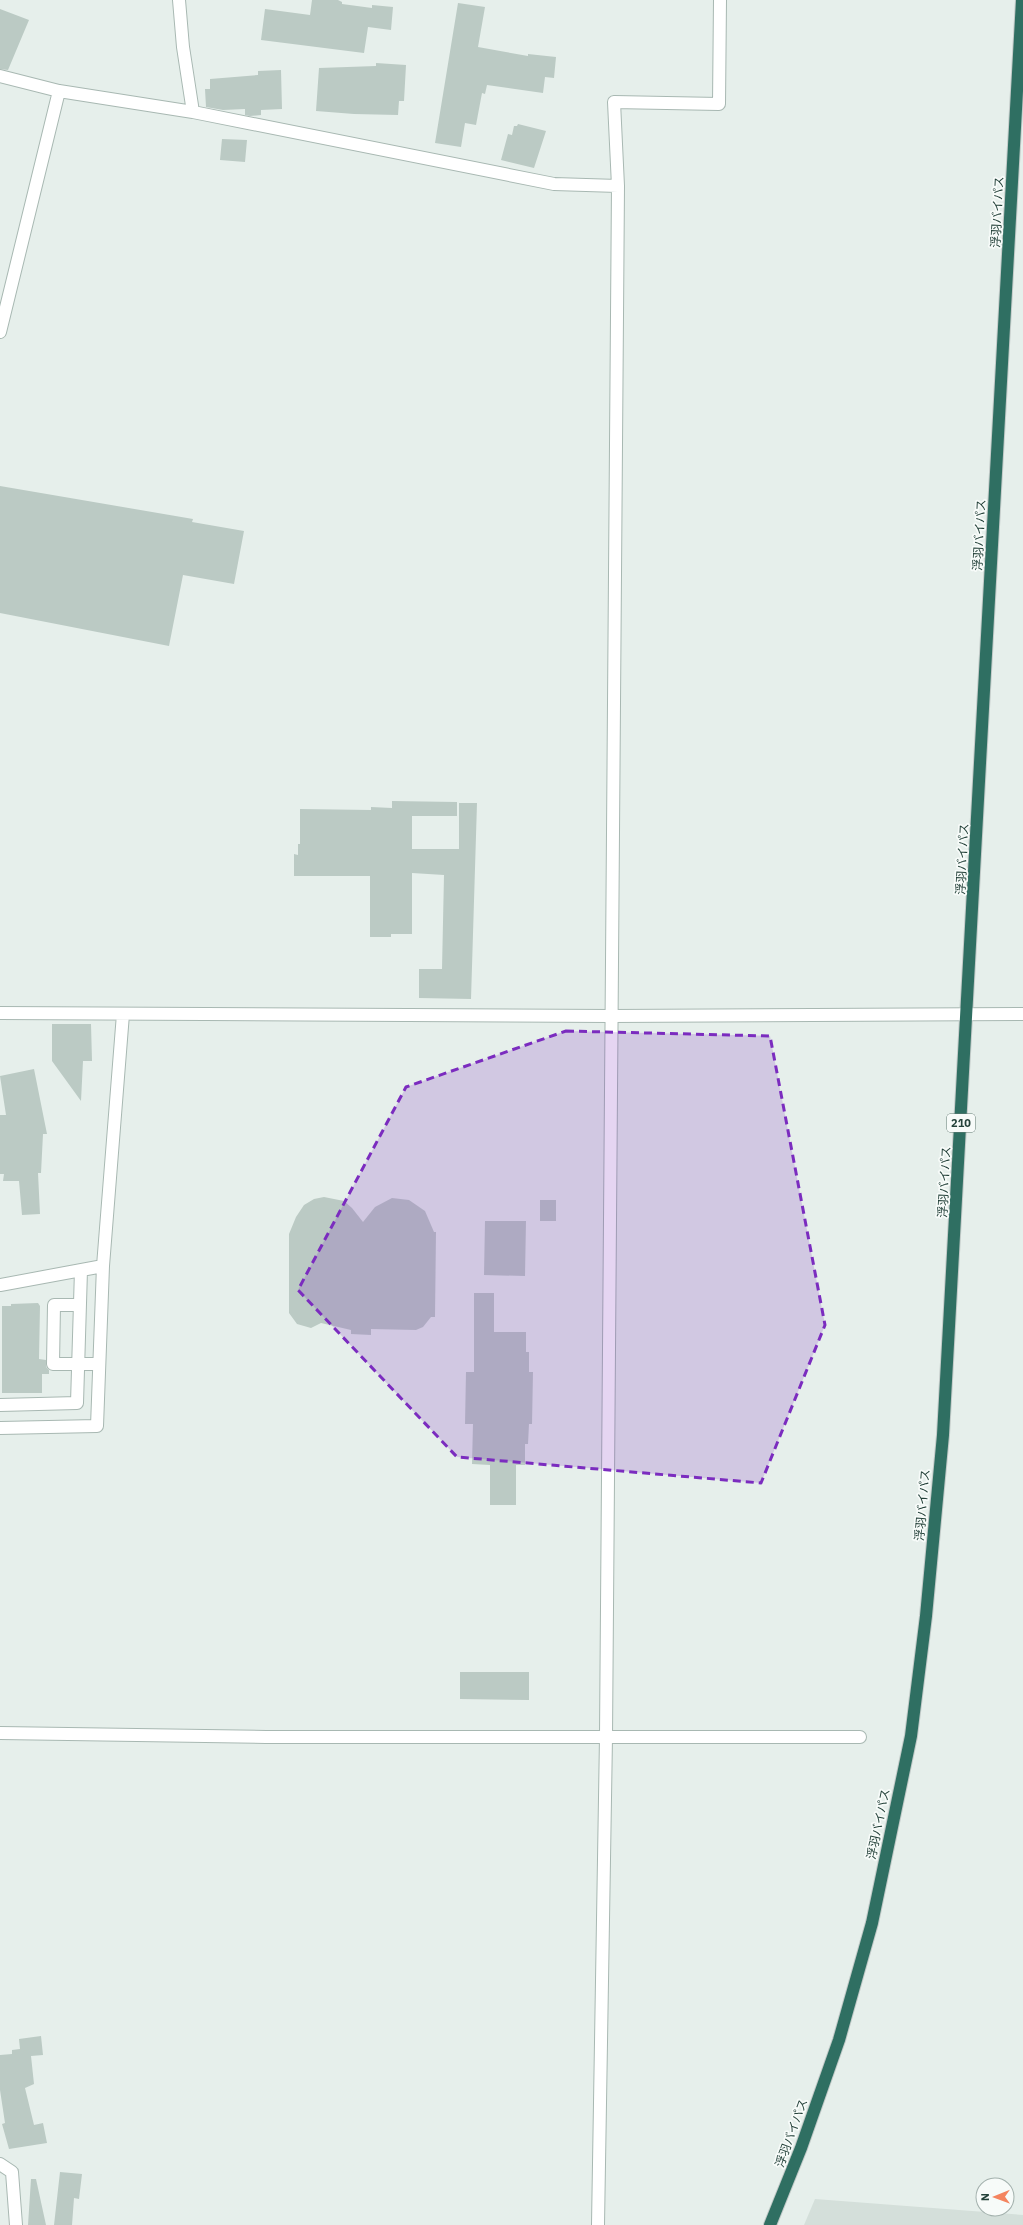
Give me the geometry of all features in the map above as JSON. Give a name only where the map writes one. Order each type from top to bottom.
[{"type":"highway","name":"浮羽バイパス","points":[[770,2225],[801,2148],[839,2040],[872,1923],[911,1736],[926,1616],[943,1435],[968,1014],[1022,0]]},
{"type":"street","points":[[179,0],[183,47],[192,112]]},
{"type":"street","points":[[598,2225],[606,1737],[610,1016],[618,186],[614,102],[719,104],[720,0]]},
{"type":"street","points":[[0,76],[59,90],[192,112],[554,184],[618,186]]},
{"type":"street","points":[[0,332],[59,90]]},
{"type":"street","points":[[0,1013],[610,1016],[1023,1014]]},
{"type":"street","points":[[0,1428],[98,1426],[103,1266],[123,1014]]},
{"type":"street","points":[[0,1286],[103,1266]]},
{"type":"street","points":[[0,1405],[77,1403],[81,1270]]},
{"type":"street","points":[[80,1305],[54,1305],[53,1364],[99,1364]]},
{"type":"street","points":[[0,1733],[266,1737],[860,1737]]},
{"type":"street","points":[[0,2164],[12,2172],[16,2225]]},
{"type":"highlighted area","points":[[566,1031],[770,1036],[825,1325],[761,1483],[457,1457],[298,1290],[406,1087]]},
{"type":"shaded area","points":[[815,2199],[975,2211],[975,2217],[1015,2217],[1015,2214],[1023,2215],[1023,2225],[804,2225]]},
{"type":"building","points":[[312,0],[338,0],[342,2],[342,4],[372,8],[372,5],[393,7],[391,30],[368,27],[364,53],[261,40],[265,9],[310,15]]},
{"type":"building","points":[[458,3],[485,7],[478,47],[528,56],[528,54],[556,57],[554,78],[545,77],[543,93],[487,85],[485,94],[482,93],[476,125],[465,123],[461,147],[435,143]]},
{"type":"building","points":[[0,9],[29,20],[8,70],[0,69]]},
{"type":"building","points":[[376,63],[406,65],[404,101],[399,101],[398,115],[316,111],[319,68],[376,66]]},
{"type":"building","points":[[281,70],[282,109],[261,110],[261,115],[250,116],[245,115],[245,109],[223,110],[206,107],[205,89],[210,89],[210,79],[258,75],[258,71]]},
{"type":"building","points":[[518,124],[546,131],[534,168],[501,160],[508,134],[512,135],[514,126],[517,126]]},
{"type":"building","points":[[222,139],[247,140],[245,162],[220,160]]},
{"type":"building","points":[[0,486],[193,519],[192,522],[244,531],[234,584],[183,575],[169,646],[0,613]]},
{"type":"building","points":[[392,801],[457,802],[457,816],[412,816],[412,849],[459,849],[459,803],[477,803],[471,999],[419,998],[419,969],[442,969],[444,875],[412,873],[412,934],[391,934],[391,937],[370,937],[370,876],[294,876],[294,854],[298,855],[298,844],[300,844],[300,809],[371,810],[371,807],[392,808]]},
{"type":"building","points":[[52,1024],[91,1024],[92,1061],[83,1061],[81,1101],[52,1061]]},
{"type":"building","points":[[34,1069],[47,1134],[43,1134],[41,1173],[38,1173],[40,1214],[22,1215],[19,1181],[3,1181],[4,1174],[0,1174],[0,1115],[6,1115],[0,1076]]},
{"type":"building","points":[[324,1197],[344,1201],[352,1208],[363,1222],[375,1207],[392,1198],[409,1200],[425,1211],[434,1232],[436,1232],[435,1317],[431,1317],[423,1327],[416,1330],[371,1329],[371,1335],[351,1334],[351,1330],[321,1323],[311,1328],[297,1324],[289,1313],[289,1234],[296,1217],[304,1205],[314,1199]]},
{"type":"building","points":[[540,1200],[556,1200],[556,1221],[540,1221]]},
{"type":"building","points":[[485,1221],[526,1221],[525,1276],[484,1275]]},
{"type":"building","points":[[474,1293],[494,1293],[494,1332],[526,1332],[526,1352],[529,1352],[529,1372],[533,1372],[532,1424],[529,1424],[528,1444],[525,1444],[525,1465],[516,1465],[516,1505],[490,1505],[490,1465],[472,1464],[473,1424],[465,1424],[466,1372],[474,1372]]},
{"type":"building","points":[[38,1303],[40,1306],[39,1359],[46,1360],[46,1367],[49,1370],[49,1374],[42,1374],[42,1393],[2,1393],[2,1306],[11,1306],[11,1304]]},
{"type":"building","points":[[460,1672],[529,1672],[529,1700],[460,1699]]},
{"type":"building","points":[[41,2036],[43,2055],[31,2056],[34,2084],[25,2088],[34,2125],[43,2123],[47,2143],[9,2149],[2,2124],[5,2123],[0,2090],[0,2055],[12,2054],[12,2050],[20,2049],[19,2039]]},
{"type":"building","points":[[60,2172],[82,2174],[79,2199],[74,2198],[72,2225],[54,2225]]},
{"type":"building","points":[[31,2179],[36,2179],[46,2225],[28,2225]]}]
